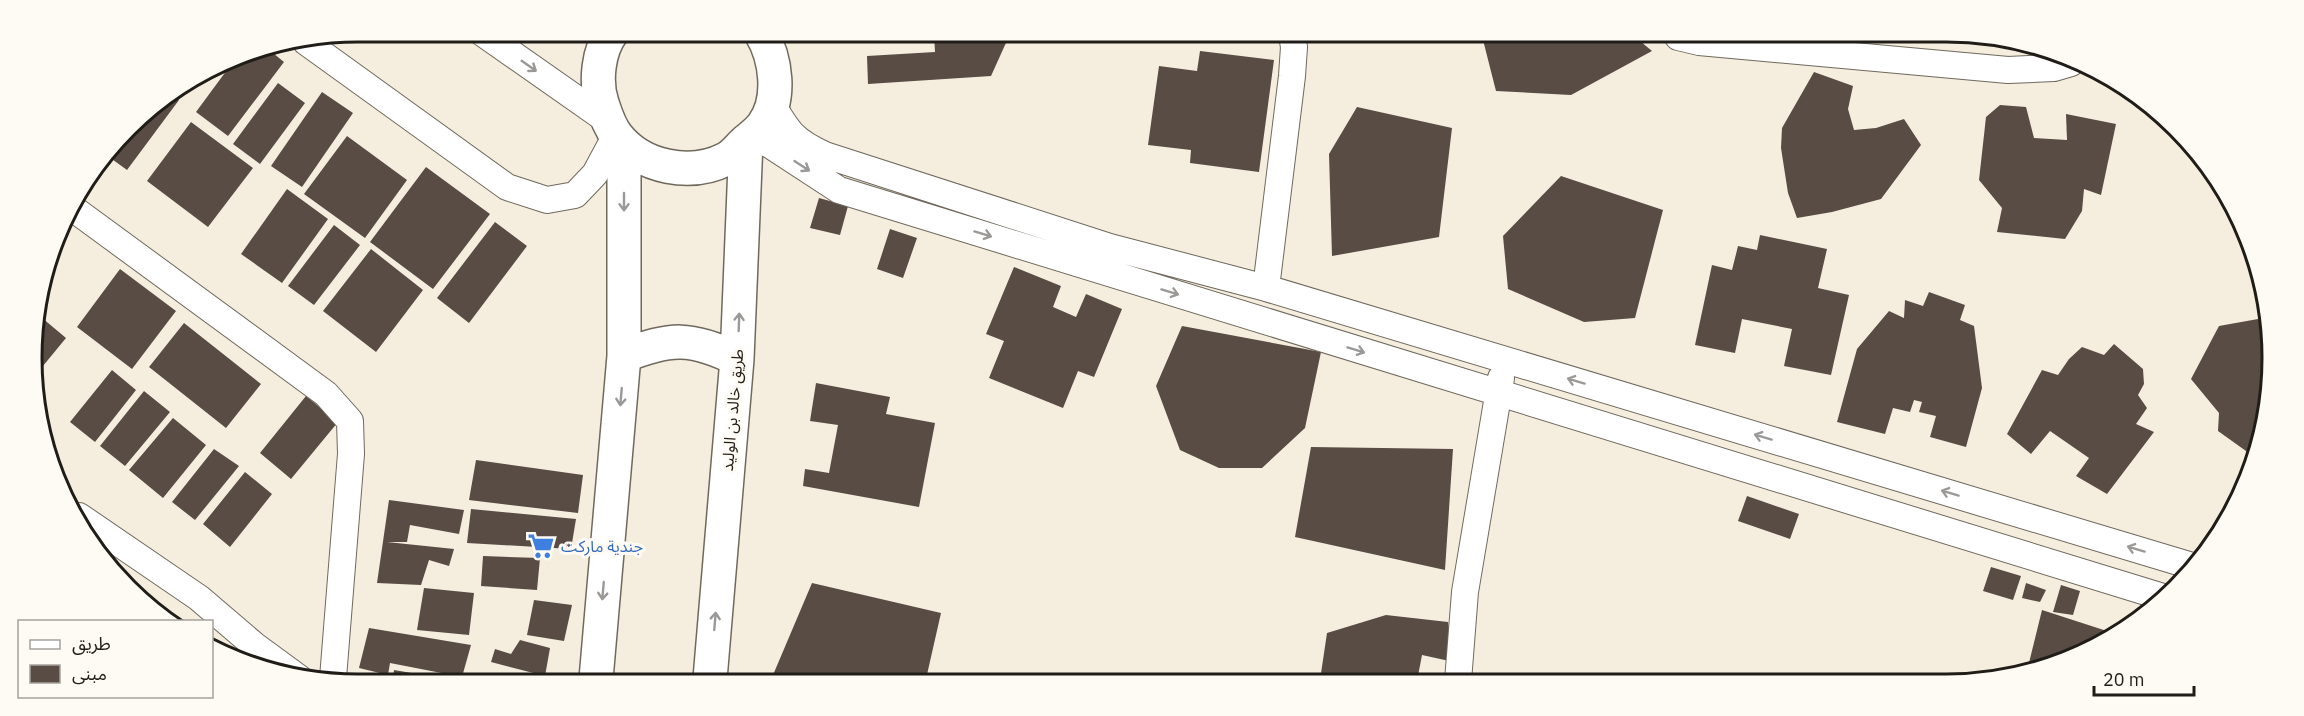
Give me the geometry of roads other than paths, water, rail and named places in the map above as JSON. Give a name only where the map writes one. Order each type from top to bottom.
[{"type":"street","points":[[494,42],[616,133],[647,160],[674,168],[701,168],[728,159],[764,124],[772,104],[775,75],[768,42]]},
{"type":"street","points":[[596,674],[624,356],[616,133],[599,93],[599,65],[607,42]]},
{"type":"street","points":[[1266,288],[1292,76],[1293,42]]},
{"type":"street","points":[[1699,42],[2008,70],[2055,68],[2064,65]]},
{"type":"street","points":[[311,46],[507,187],[547,200],[574,195],[595,174],[616,133]]},
{"type":"street","points":[[772,104],[790,134],[807,147],[825,155],[1110,248],[1266,288],[2186,564]]},
{"type":"street","points":[[750,137],[839,190],[2155,595]]},
{"type":"street","name":"طريق خالد بن الوليد","points":[[710,674],[737,359],[750,137]]},
{"type":"street","points":[[78,213],[326,394],[350,421],[351,454],[333,673]]},
{"type":"street","points":[[624,356],[652,345],[681,341],[711,346],[737,359]]},
{"type":"street","points":[[1459,674],[1465,592],[1504,359]]},
{"type":"street","points":[[88,522],[199,598],[280,664]]},
{"type":"place","name":"جندية ماركت","points":[[541,546]]}]
